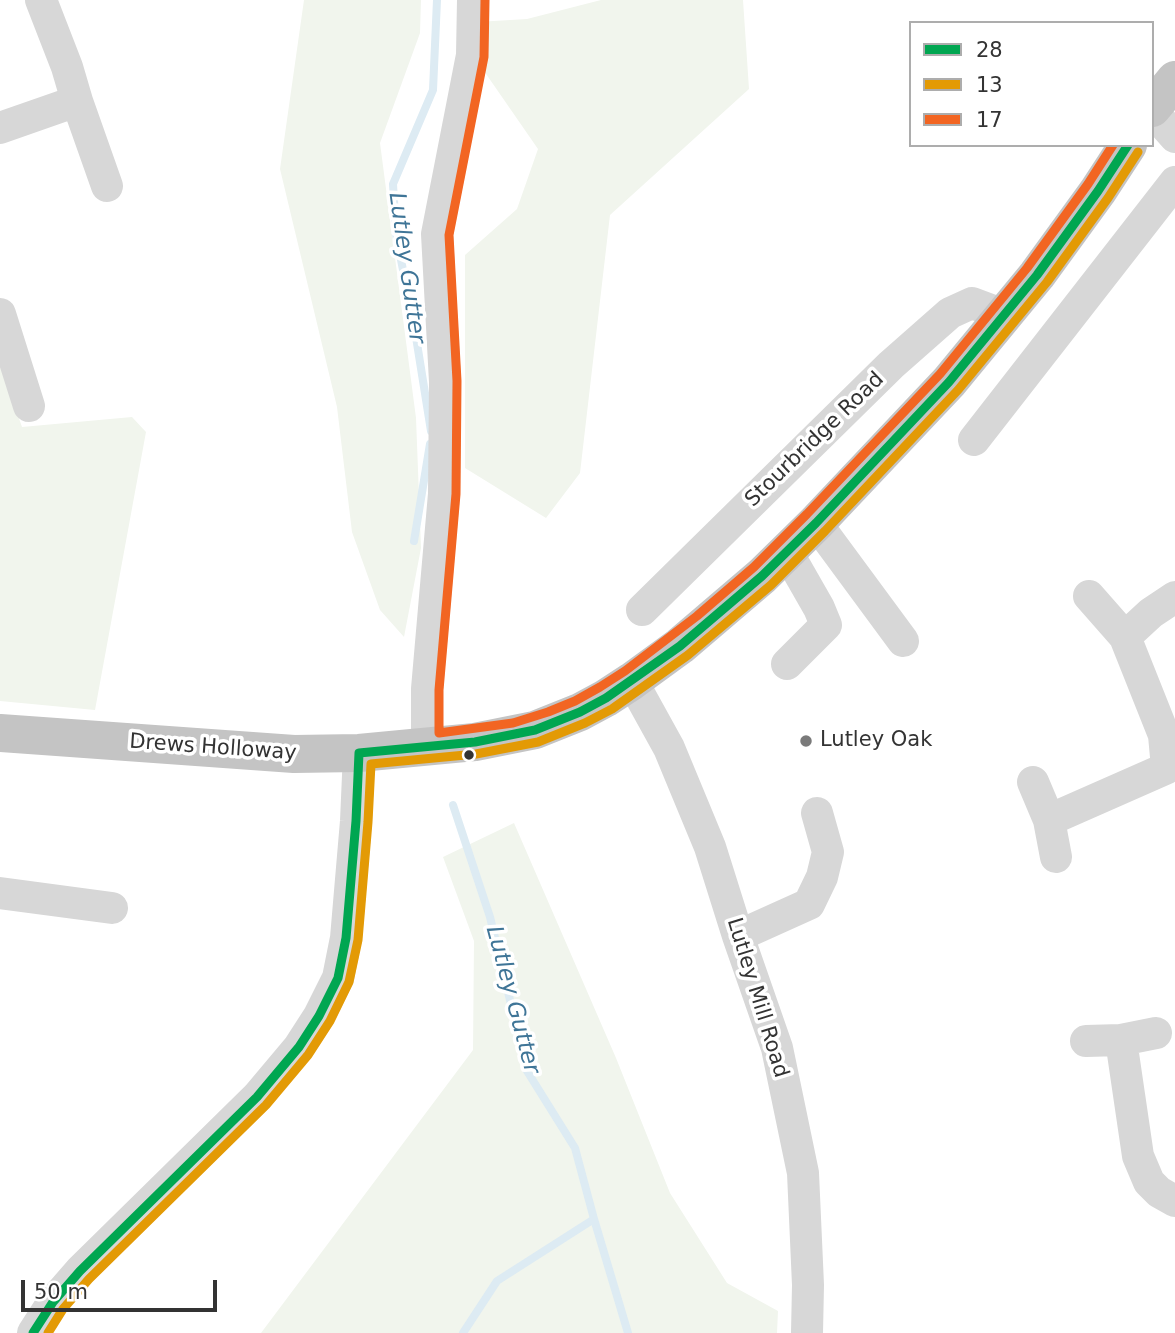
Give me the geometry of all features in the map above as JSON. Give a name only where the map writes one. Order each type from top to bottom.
[{"type":"highway","points":[[1154,106],[1175,80]]},
{"type":"highway","points":[[427,747],[475,742],[535,730],[580,712],[632,681],[705,626],[787,552],[949,382],[1052,254],[1127,147]]},
{"type":"highway","name":"Drews Holloway","points":[[0,733],[294,754],[359,753],[427,747]]},
{"type":"street","points":[[41,0],[107,186]]},
{"type":"street","points":[[427,747],[427,689],[444,494],[445,382],[437,234],[472,55],[473,0]]},
{"type":"street","points":[[0,128],[77,101]]},
{"type":"street","points":[[1154,111],[1175,137]]},
{"type":"street","points":[[974,440],[1175,181]]},
{"type":"street","name":"Stourbridge Road","points":[[642,610],[891,365],[950,313],[972,303],[1004,315]]},
{"type":"street","points":[[0,314],[29,406]]},
{"type":"street","points":[[816,523],[903,641]]},
{"type":"street","points":[[787,552],[826,625],[787,664]]},
{"type":"street","points":[[1049,820],[1171,767],[1164,735],[1125,637],[1089,596]]},
{"type":"street","points":[[1125,637],[1151,613],[1175,597]]},
{"type":"street","name":"Lutley Mill Road","points":[[632,681],[674,761],[710,847],[777,1048],[803,1174],[808,1285],[807,1333]]},
{"type":"street","points":[[33,1333],[53,1301],[80,1271],[257,1097],[299,1047],[318,1016],[338,978],[346,938],[359,753]]},
{"type":"street","points":[[1033,782],[1049,820],[1056,856]]},
{"type":"street","points":[[738,936],[809,904],[822,877],[828,852],[817,813]]},
{"type":"street","points":[[0,893],[111,908]]},
{"type":"street","points":[[1086,1041],[1121,1040],[1156,1032]]},
{"type":"street","points":[[1121,1040],[1138,1156],[1149,1182],[1175,1202]]},
{"type":"shaded area","points":[[304,0],[421,0],[420,33],[380,143],[416,418],[421,548],[404,637],[380,610],[352,532],[337,407],[280,169]]},
{"type":"shaded area","points":[[601,0],[743,0],[749,89],[610,215],[580,473],[546,518],[465,468],[465,255],[517,209],[538,149],[484,71],[477,22],[527,19]]},
{"type":"shaded area","points":[[0,364],[22,427],[132,417],[146,432],[95,710],[0,701]]},
{"type":"shaded area","points":[[514,823],[616,1058],[670,1193],[727,1283],[778,1311],[777,1333],[261,1333],[473,1050],[474,941],[443,857]]},
{"type":"waterway","name":"Lutley Gutter","points":[[431,431],[396,234],[393,184],[433,90],[437,0]]},
{"type":"waterway","name":"Lutley Gutter","points":[[414,541],[430,444]]},
{"type":"waterway","name":"Lutley Gutter","points":[[453,805],[490,917],[527,1071],[575,1148],[594,1219],[497,1281],[463,1333]]},
{"type":"waterway","points":[[594,1219],[628,1333]]},
{"type":"transit line","name":"17","points":[[485,0],[484,57],[449,235],[457,381],[456,494],[439,690],[439,733],[513,723],[575,701],[625,671],[697,616],[754,567],[940,374],[1027,268],[1112,147]]},
{"type":"transit line","name":"28","points":[[33,1333],[53,1302],[80,1271],[257,1097],[299,1047],[319,1016],[338,978],[346,938],[359,753],[475,742],[535,730],[606,698],[680,646],[762,576],[949,382],[1037,275],[1127,147]]},
{"type":"transit line","name":"13","points":[[48,1333],[63,1309],[89,1279],[266,1105],[308,1055],[330,1021],[349,982],[358,940],[371,764],[476,754],[538,742],[612,709],[688,655],[771,585],[958,390],[1047,282],[1138,152]]},
{"type":"place","name":"Lutley Oak","points":[[806,741]]}]
